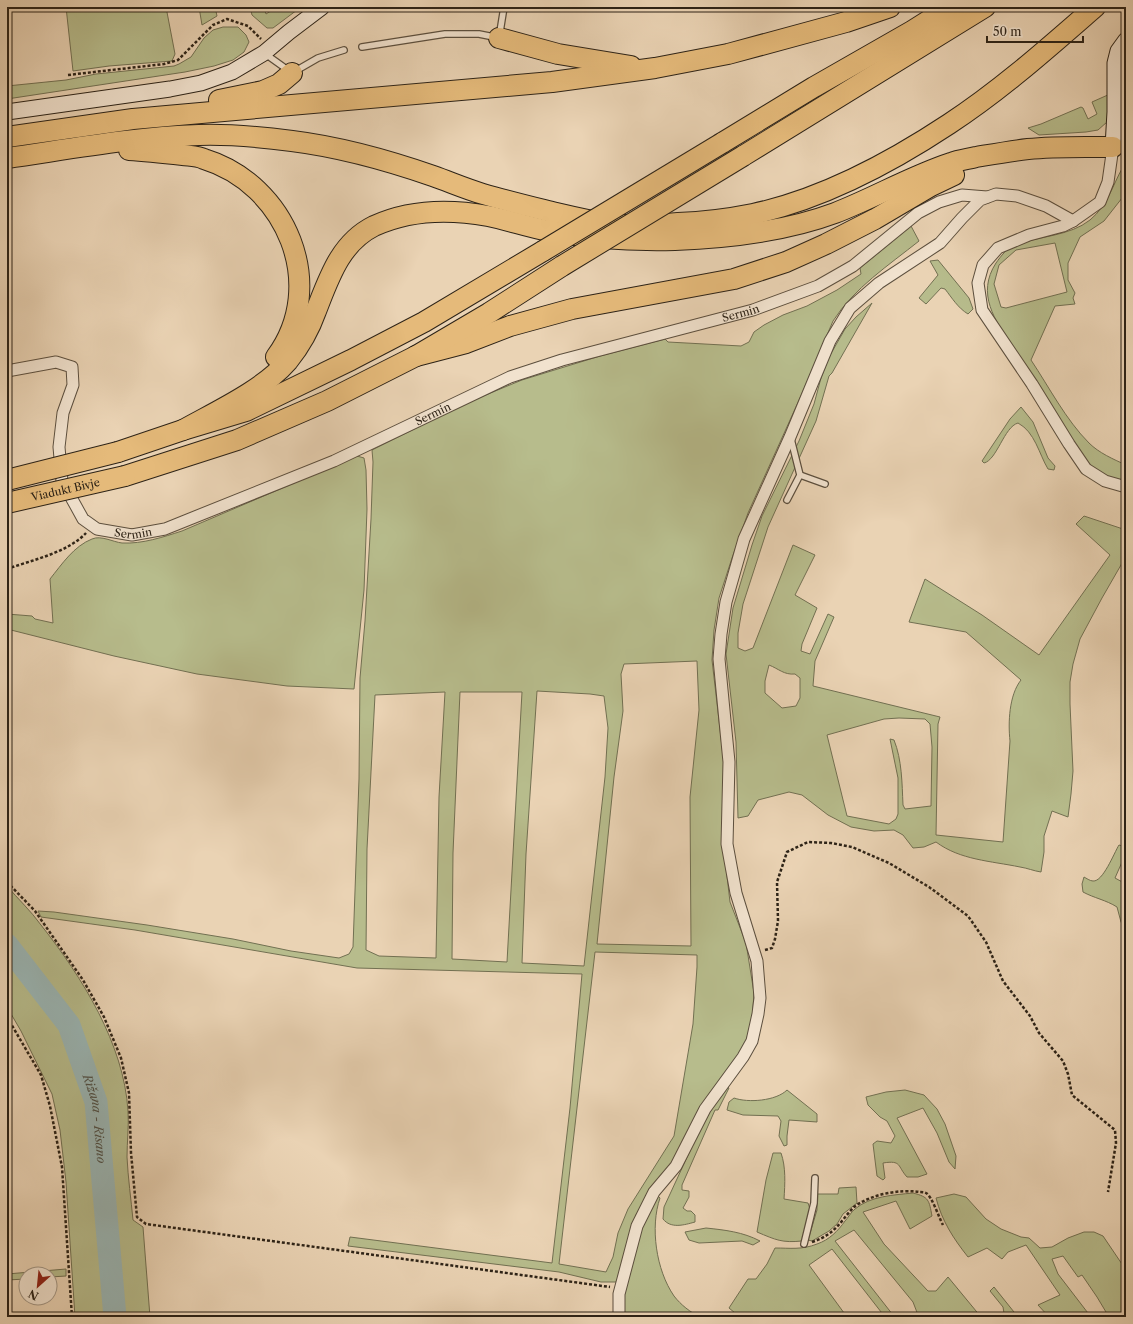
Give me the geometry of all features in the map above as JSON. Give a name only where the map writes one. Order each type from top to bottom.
[{"type":"highway","points":[[7,137],[133,119],[552,82],[655,68],[728,54],[846,22],[890,7]]},
{"type":"highway","points":[[183,430],[246,411],[351,360],[424,322],[814,87],[912,31],[950,7]]},
{"type":"highway","points":[[416,356],[489,313],[562,266],[985,7]]},
{"type":"highway","points":[[7,158],[159,138],[200,135],[246,136],[337,148],[373,157],[482,193],[558,214],[610,224],[660,225],[709,222],[755,214],[823,192],[900,154],[950,124],[986,98],[1027,66],[1095,7]]},
{"type":"highway","points":[[499,38],[558,54],[655,68]]},
{"type":"highway","points":[[133,119],[191,103],[226,100],[263,91],[279,84],[292,73]]},
{"type":"highway","points":[[87,147],[164,153],[204,158],[232,171],[253,185],[281,218],[291,240],[298,262],[300,282],[298,305],[294,324],[284,347],[268,368],[216,412]]},
{"type":"highway","points":[[183,430],[266,382],[288,361],[306,333],[335,265],[351,243],[372,227],[392,219],[421,212],[455,213],[487,216],[547,231],[593,238],[631,240],[687,239],[756,234],[792,226],[834,213],[952,162],[1030,148],[1119,149]]},
{"type":"highway","points":[[416,356],[466,343],[510,326],[572,309],[734,279],[786,262],[826,244],[990,154]]},
{"type":"highway","name":"Viadukt Bivje","points":[[7,504],[125,476],[237,440],[327,400],[416,356]]},
{"type":"highway","name":"Viadukt Bivje","points":[[7,480],[118,452],[183,430]]},
{"type":"street","points":[[7,112],[170,89],[201,83],[232,72],[267,51],[322,7]]},
{"type":"street","points":[[1126,40],[1118,51],[1115,63],[1115,112],[1119,149],[1100,202],[1074,221],[1063,226],[1029,235],[998,248],[983,265],[978,283],[982,310],[1032,384],[1086,469],[1105,481],[1126,487]]},
{"type":"street","name":"Sermin","points":[[7,371],[56,362],[72,367],[73,385],[63,413],[59,447],[62,482],[83,519],[97,529],[132,536],[165,529],[334,461],[510,377],[562,360],[753,310],[818,286],[852,266],[918,213],[939,202],[962,195],[988,197],[996,194],[1017,196],[1046,206],[1074,221]]},
{"type":"street","points":[[619,1317],[619,1294],[637,1226],[654,1192],[676,1166],[705,1109],[743,1057],[752,1041],[758,1014],[760,998],[757,961],[736,894],[727,844],[729,762],[719,659],[720,634],[726,602],[744,539],[790,437],[830,341],[850,308],[879,284],[940,243],[980,200],[988,197]]},
{"type":"lane","points":[[362,47],[445,34],[479,34],[499,38],[504,7]]},
{"type":"lane","points":[[267,51],[292,73],[318,58],[344,50]]},
{"type":"lane","points":[[787,500],[800,475],[790,437]]},
{"type":"lane","points":[[800,475],[825,484]]},
{"type":"lane","points":[[804,1244],[814,1203],[815,1178]]},
{"type":"path","points":[[68,74],[164,64],[178,60],[213,26],[227,19],[248,26],[267,51]]},
{"type":"path","points":[[7,569],[58,551],[79,540],[93,526]]},
{"type":"path","points":[[755,953],[772,948],[775,939],[778,922],[777,882],[787,852],[808,842],[830,843],[852,847],[889,863],[929,887],[968,916],[986,942],[1003,982],[1030,1016],[1039,1033],[1063,1061],[1068,1074],[1072,1096],[1115,1130],[1116,1143],[1108,1192]]},
{"type":"path","points":[[7,882],[35,911],[83,980],[104,1017],[121,1058],[129,1093],[131,1154],[137,1217],[146,1224],[621,1289]]},
{"type":"path","points":[[7,1017],[41,1075],[50,1106],[62,1167],[72,1317]]},
{"type":"path","points":[[804,1244],[820,1240],[830,1233],[855,1206],[872,1198],[895,1192],[926,1192],[931,1198],[943,1225]]},
{"type":"green space","points":[[66,7],[166,7],[175,54],[172,61],[109,66],[73,71]]},
{"type":"green space","points":[[199,7],[215,7],[217,16],[202,25]]},
{"type":"green space","points":[[250,7],[264,7],[266,14],[277,7],[301,7],[273,28],[267,28],[252,15]]},
{"type":"green space","points":[[223,27],[238,27],[246,35],[249,42],[244,52],[233,60],[214,66],[185,72],[7,99],[7,86],[66,80],[96,74],[174,66],[191,57],[204,38],[213,30]]},
{"type":"green space","points":[[1110,94],[1107,122],[1098,130],[1039,135],[1028,128],[1081,107],[1083,108],[1088,119],[1097,114],[1092,102]]},
{"type":"green space","points":[[1126,165],[1126,193],[1104,221],[1080,237],[1068,263],[1068,280],[1075,293],[1073,298],[1075,304],[1055,306],[1031,360],[1065,414],[1089,443],[1106,456],[1126,465],[1126,482],[1100,473],[1093,468],[1076,447],[994,316],[988,296],[990,274],[996,263],[1009,248],[1024,242],[1064,233],[1090,220],[1105,202],[1123,167]],"holes":[[[1055,243],[1067,292],[1006,308],[1001,307],[994,284],[999,265],[1016,250]]]},
{"type":"green space","points":[[911,226],[919,241],[884,268],[851,298],[833,321],[748,513],[719,598],[714,630],[712,660],[724,764],[725,859],[730,902],[746,943],[754,993],[752,1021],[745,1044],[665,1176],[651,1190],[636,1215],[618,1282],[601,1282],[559,1272],[348,1246],[350,1237],[552,1263],[570,1108],[582,974],[357,968],[135,930],[41,917],[38,911],[147,925],[233,939],[291,951],[339,958],[349,954],[353,947],[359,779],[360,678],[371,519],[372,450],[466,403],[522,380],[600,356],[665,339],[668,342],[741,346],[749,342],[754,332],[764,325],[783,315],[807,306],[837,290],[861,274],[860,268]],"holes":[[[697,661],[699,710],[690,797],[691,946],[597,944],[614,777],[623,711],[621,674],[624,664]],[[537,691],[604,696],[608,728],[605,777],[584,966],[522,963],[526,854]],[[445,692],[439,797],[436,958],[379,956],[366,950],[367,849],[375,695]],[[460,692],[522,692],[507,962],[452,959],[453,853]],[[595,952],[697,955],[693,1024],[674,1136],[628,1209],[618,1233],[613,1257],[606,1272],[559,1264]]]},
{"type":"green space","points":[[938,260],[969,298],[973,309],[968,314],[958,306],[945,289],[941,288],[926,304],[919,298],[938,275],[930,261]]},
{"type":"green space","points":[[872,303],[829,376],[816,421],[768,527],[743,604],[738,633],[738,648],[745,651],[753,648],[793,545],[815,555],[795,595],[817,608],[802,644],[801,651],[810,654],[828,614],[834,617],[815,661],[813,686],[940,717],[938,724],[936,835],[1003,842],[1010,741],[1010,709],[1014,693],[1021,680],[966,632],[909,622],[925,579],[982,615],[1039,655],[1110,555],[1076,524],[1084,516],[1126,530],[1125,558],[1080,639],[1073,664],[1070,682],[1070,704],[1073,771],[1068,817],[1052,811],[1044,836],[1044,852],[1041,872],[965,856],[955,853],[936,842],[924,847],[913,848],[903,835],[894,830],[874,831],[851,827],[828,815],[802,795],[789,792],[758,800],[748,816],[738,818],[736,742],[726,654],[733,608],[762,516],[799,441],[814,404],[821,378],[829,357],[845,329]],"holes":[[[769,665],[785,673],[795,674],[800,678],[800,698],[796,706],[782,708],[765,693],[765,681]],[[884,719],[925,719],[930,724],[932,747],[931,806],[905,809],[903,805],[899,756],[894,740],[890,739],[898,778],[898,814],[896,819],[889,824],[847,816],[827,735]]]},
{"type":"green space","points":[[1021,407],[1033,422],[1048,458],[1055,466],[1054,470],[1048,469],[1033,438],[1024,427],[1018,423],[1009,431],[989,461],[984,463],[982,461],[1010,419]]},
{"type":"green space","points":[[357,456],[364,458],[366,470],[367,509],[364,590],[354,689],[287,686],[197,674],[114,656],[7,629],[7,614],[32,616],[35,619],[53,623],[50,579],[74,551],[92,539],[99,538],[122,543],[130,543],[153,540],[182,531]]},
{"type":"green space","points":[[1119,845],[1126,847],[1126,853],[1115,878],[1126,884],[1126,931],[1121,922],[1117,907],[1083,892],[1082,884],[1084,877],[1093,881],[1101,877]]},
{"type":"green space","points":[[7,886],[29,910],[56,945],[85,989],[110,1036],[125,1086],[128,1111],[127,1157],[133,1220],[143,1227],[150,1317],[119,1317],[102,1109],[91,1064],[78,1035],[49,985],[7,935]]},
{"type":"green space","points":[[7,953],[44,998],[67,1042],[86,1092],[93,1137],[105,1317],[75,1317],[66,1182],[60,1130],[52,1094],[21,1031],[7,1007]]},
{"type":"green space","points":[[726,1086],[729,1088],[718,1110],[715,1110],[682,1185],[682,1190],[689,1191],[689,1197],[683,1208],[687,1211],[691,1211],[695,1215],[695,1222],[678,1225],[670,1224],[663,1219],[664,1207],[711,1108]]},
{"type":"green space","points":[[787,1090],[817,1114],[817,1122],[789,1120],[787,1145],[784,1146],[779,1136],[781,1121],[778,1116],[743,1115],[727,1110],[729,1102],[734,1098],[754,1101],[769,1099],[782,1094]]},
{"type":"green space","points":[[905,1090],[924,1095],[937,1109],[945,1124],[956,1156],[955,1169],[949,1162],[937,1133],[923,1108],[897,1118],[927,1174],[918,1177],[907,1177],[896,1163],[889,1162],[883,1163],[885,1178],[883,1180],[877,1176],[873,1144],[877,1141],[891,1143],[895,1136],[887,1121],[880,1117],[868,1105],[866,1097],[886,1092]]},
{"type":"green space","points":[[773,1153],[781,1153],[783,1158],[785,1176],[784,1199],[808,1203],[810,1209],[802,1241],[789,1242],[779,1240],[757,1232],[766,1180]]},
{"type":"green space","points":[[856,1187],[857,1203],[843,1214],[837,1224],[829,1231],[812,1241],[808,1240],[817,1210],[817,1194],[838,1194],[839,1188]]},
{"type":"green space","points":[[913,1193],[922,1196],[927,1200],[932,1216],[910,1229],[896,1201],[863,1212],[884,1244],[928,1291],[936,1291],[948,1277],[981,1317],[915,1317],[918,1315],[913,1302],[854,1230],[835,1241],[893,1315],[898,1317],[885,1317],[832,1249],[809,1265],[847,1317],[734,1317],[735,1313],[729,1308],[748,1279],[756,1279],[767,1264],[775,1248],[801,1248],[812,1246],[829,1238],[836,1232],[855,1209],[868,1201],[882,1197]]},
{"type":"green space","points":[[954,1194],[966,1197],[986,1219],[1001,1229],[1021,1237],[1029,1238],[1040,1248],[1052,1247],[1068,1238],[1084,1232],[1094,1232],[1103,1236],[1126,1270],[1126,1317],[1109,1317],[1082,1275],[1078,1277],[1063,1256],[1052,1259],[1058,1274],[1091,1317],[1049,1317],[1038,1305],[1060,1295],[1026,1245],[1008,1252],[1002,1259],[987,1248],[968,1257],[949,1229],[941,1214],[936,1198]]},
{"type":"green space","points":[[657,1195],[660,1198],[655,1222],[655,1235],[656,1248],[663,1274],[674,1296],[686,1308],[700,1317],[623,1317],[624,1284],[639,1234]]},
{"type":"green space","points":[[706,1228],[740,1233],[760,1241],[753,1245],[742,1241],[699,1243],[689,1240],[685,1232]]},
{"type":"green space","points":[[66,1269],[66,1276],[58,1276],[58,1270]]},
{"type":"green space","points":[[18,1273],[18,1279],[7,1280],[7,1274]]},
{"type":"green space","points":[[994,1287],[1018,1317],[1008,1317],[1004,1313],[1003,1307],[990,1291]]},
{"type":"waterway","name":"Rižana - Risano","points":[[7,945],[69,1025],[96,1102],[115,1317]]}]
